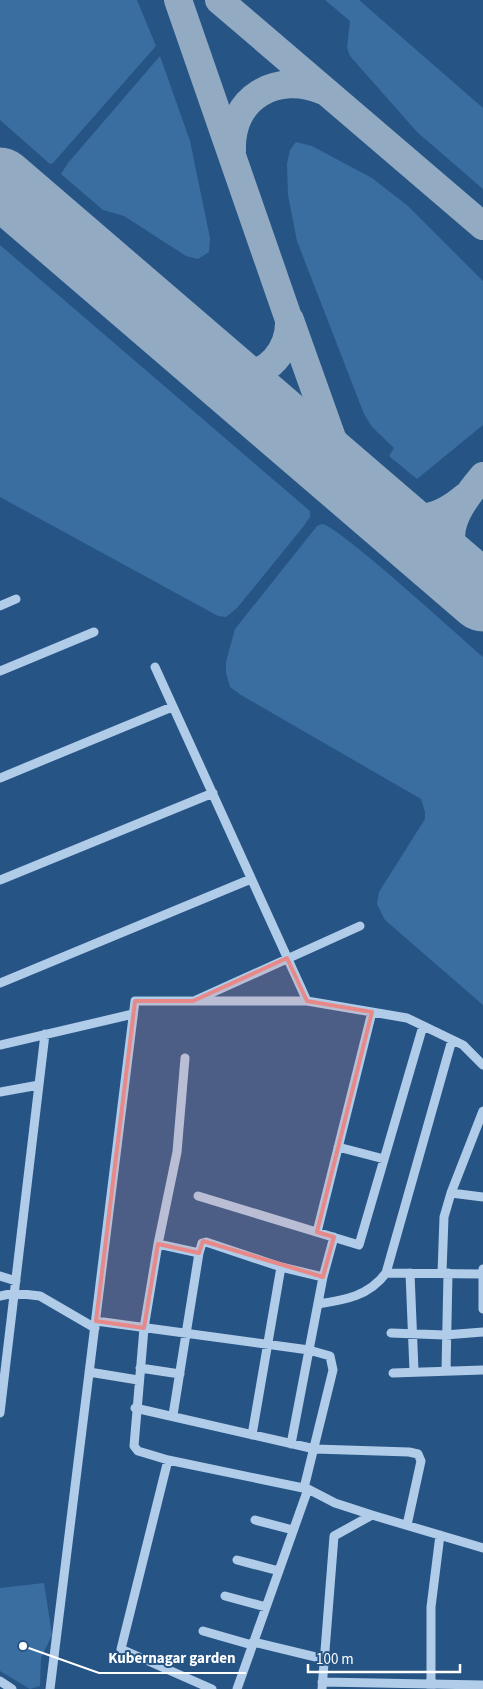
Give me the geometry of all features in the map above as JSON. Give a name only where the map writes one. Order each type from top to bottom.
[{"type":"street","points":[[0,606],[16,599]]},
{"type":"street","points":[[0,672],[94,632]]},
{"type":"street","points":[[155,667],[307,1001]]},
{"type":"street","points":[[0,778],[172,707]]},
{"type":"street","points":[[0,880],[213,793]]},
{"type":"street","points":[[0,983],[251,879]]},
{"type":"street","points":[[193,1001],[360,926]]},
{"type":"street","points":[[50,1689],[135,1001],[307,1001],[407,1018],[463,1045],[483,1065]]},
{"type":"street","points":[[317,1232],[372,1012]]},
{"type":"street","points":[[0,1045],[133,1014]]},
{"type":"street","points":[[198,1196],[359,1244],[423,1026]]},
{"type":"street","points":[[0,1408],[45,1034]]},
{"type":"street","points":[[318,1304],[336,1302],[369,1291],[378,1284],[386,1273],[452,1040]]},
{"type":"street","points":[[185,1058],[177,1152],[158,1244],[144,1328],[135,1408],[134,1448],[168,1460],[306,1489],[335,1503],[483,1548]]},
{"type":"street","points":[[0,1093],[39,1085]]},
{"type":"street","points":[[446,1371],[444,1217],[451,1193],[483,1111]]},
{"type":"street","points":[[338,1147],[384,1159]]},
{"type":"street","points":[[451,1193],[483,1196]]},
{"type":"street","points":[[291,1444],[322,1277],[334,1237]]},
{"type":"street","points":[[173,1415],[202,1244],[206,1242],[281,1267],[322,1277]]},
{"type":"street","points":[[158,1244],[199,1253]]},
{"type":"street","points":[[252,1435],[281,1267]]},
{"type":"street","points":[[483,1268],[483,1309]]},
{"type":"street","points":[[386,1273],[483,1274]]},
{"type":"street","points":[[410,1273],[414,1371]]},
{"type":"street","points":[[0,1276],[16,1281]]},
{"type":"street","points":[[0,1296],[14,1293],[40,1296],[95,1325],[144,1328],[267,1344],[309,1350],[330,1356],[333,1370],[306,1489],[237,1689]]},
{"type":"street","points":[[391,1333],[412,1332],[445,1335],[483,1332]]},
{"type":"street","points":[[140,1368],[180,1374]]},
{"type":"street","points":[[392,1373],[483,1370]]},
{"type":"street","points":[[89,1372],[138,1380]]},
{"type":"street","points":[[135,1408],[173,1415],[315,1449],[409,1452],[418,1454],[420,1461],[406,1525]]},
{"type":"street","points":[[168,1460],[121,1649],[212,1689]]},
{"type":"street","points":[[372,1515],[334,1536],[322,1685],[483,1686]]},
{"type":"street","points":[[255,1520],[293,1530]]},
{"type":"street","points":[[431,1687],[430,1607],[440,1535]]},
{"type":"street","points":[[237,1560],[279,1571]]},
{"type":"street","points":[[225,1596],[266,1607]]},
{"type":"street","points":[[203,1631],[324,1659]]},
{"type":"street","points":[[0,1681],[12,1689]]},
{"type":"highlighted area","points":[[287,958],[307,1001],[372,1012],[317,1232],[334,1237],[323,1277],[203,1241],[199,1253],[158,1244],[144,1328],[96,1321],[135,1001],[193,1001]]},
{"type":"shaded area","points":[[0,0],[137,0],[156,46],[53,163],[50,164],[0,120]]},
{"type":"shaded area","points":[[325,0],[359,0],[483,108],[483,189],[417,132],[350,56],[347,48],[350,21]]},
{"type":"shaded area","points":[[160,56],[190,141],[210,238],[209,252],[198,259],[186,256],[124,216],[103,210],[61,174],[68,163]]},
{"type":"shaded area","points":[[296,142],[312,146],[372,178],[408,206],[483,281],[483,425],[417,479],[389,456],[394,448],[372,427],[364,414],[297,241],[288,195],[287,164],[290,150]]},
{"type":"shaded area","points":[[0,245],[310,511],[310,517],[303,527],[237,608],[226,617],[218,616],[0,497]]},
{"type":"shaded area","points":[[322,524],[333,530],[375,562],[483,657],[483,1005],[385,920],[377,904],[379,892],[425,819],[421,799],[230,687],[226,673],[226,662],[235,629],[317,526]]},
{"type":"shaded area","points":[[44,1583],[52,1635],[41,1658],[40,1686],[30,1689],[0,1671],[0,1588]]},
{"type":"taxiway","points":[[178,0],[289,320],[286,341],[275,360],[267,367],[248,374],[236,373],[210,363]]},
{"type":"taxiway","points":[[219,0],[483,226]]},
{"type":"taxiway","points":[[232,151],[233,132],[239,116],[248,103],[260,93],[274,87],[290,84],[324,91]]},
{"type":"taxiway","points":[[290,320],[341,463],[350,483]]},
{"type":"taxiway","points":[[483,476],[469,493],[460,509],[453,523],[451,536],[453,549],[459,563],[483,595]]},
{"type":"taxiway","points":[[367,497],[393,511],[416,518],[439,514],[465,497]]},
{"type":"runway","points":[[0,182],[483,597]]},
{"type":"place","name":"Kubernagar garden","points":[[23,1646]]}]
